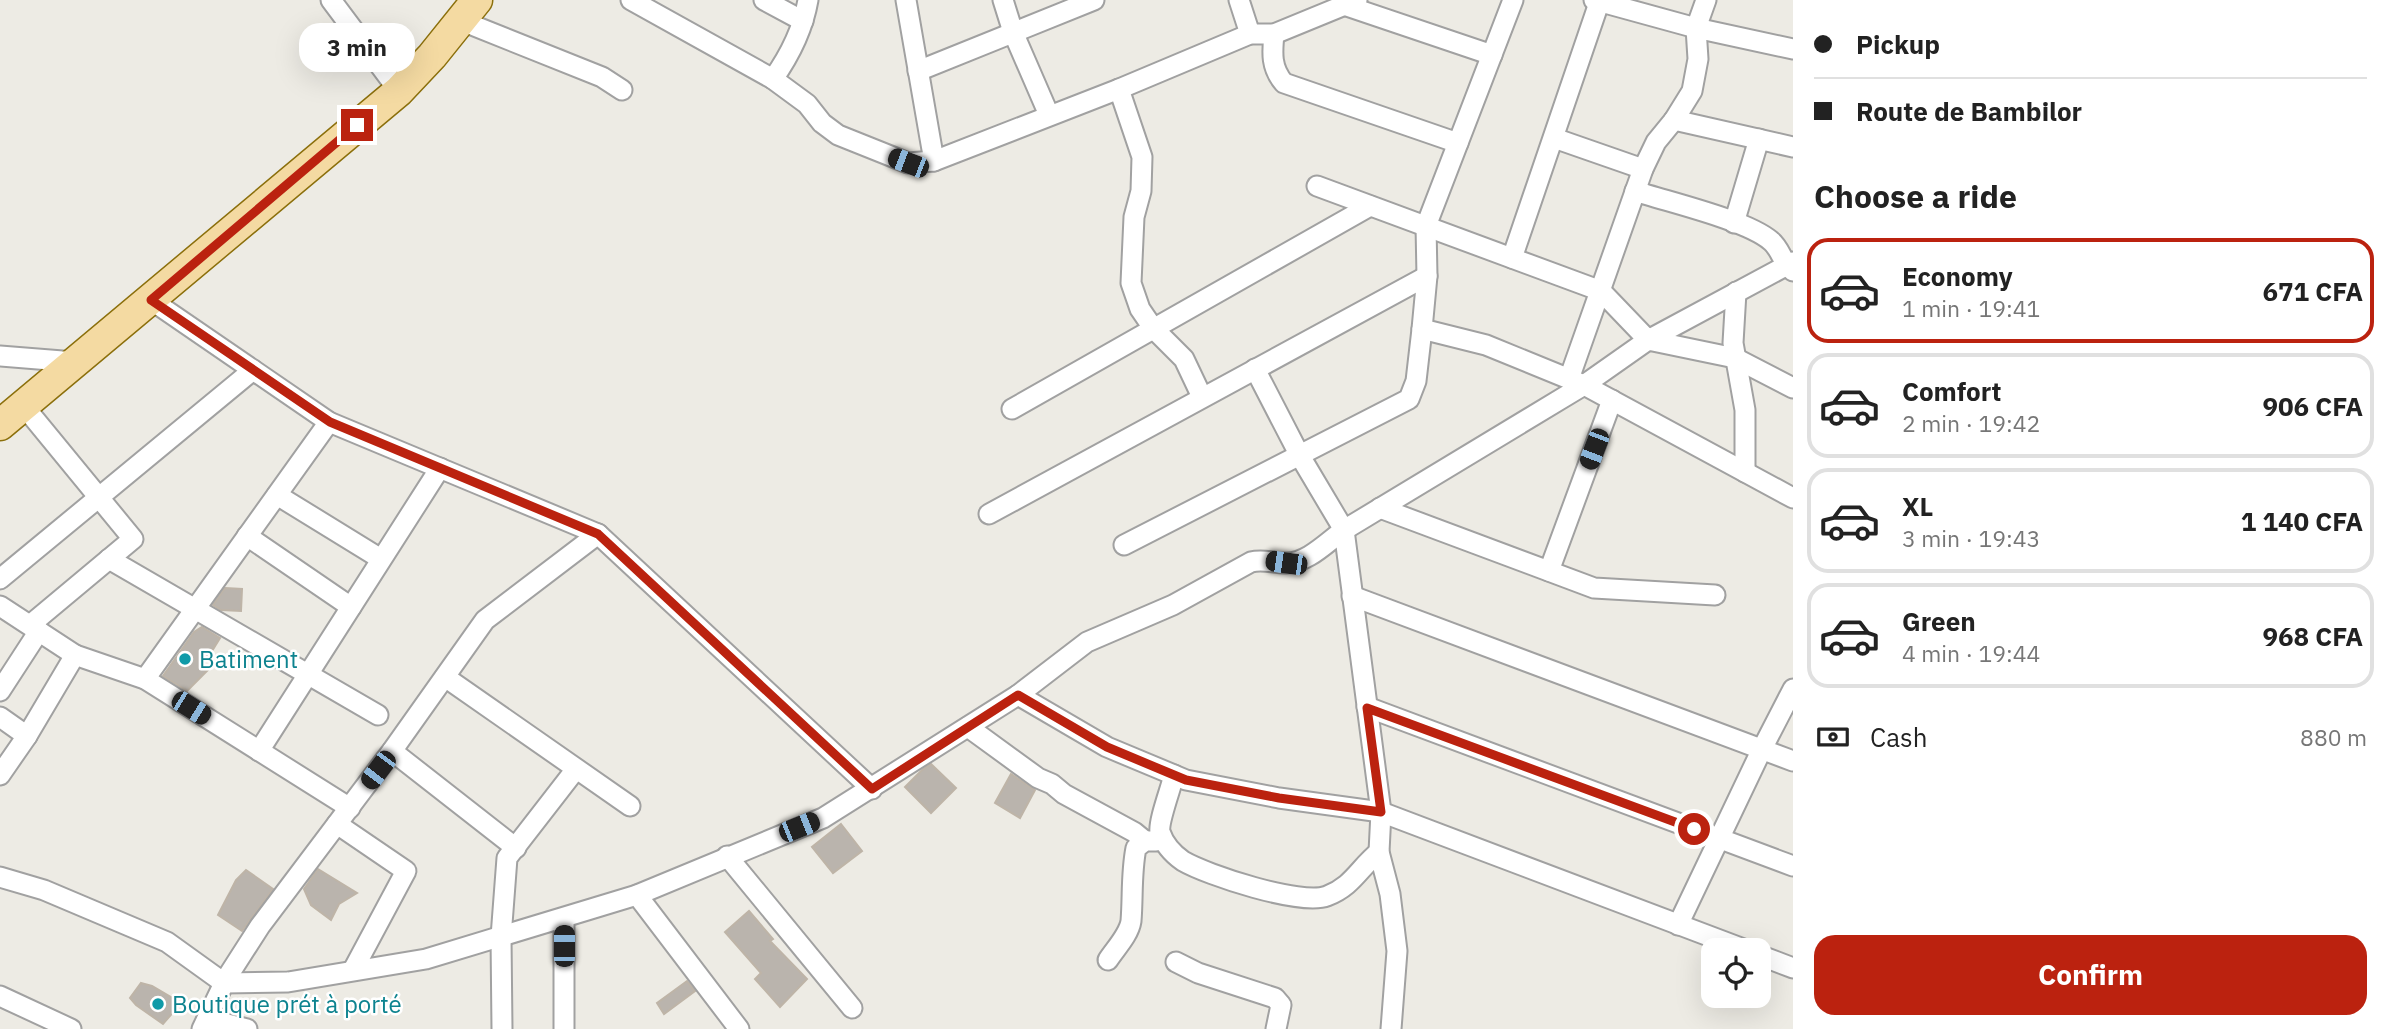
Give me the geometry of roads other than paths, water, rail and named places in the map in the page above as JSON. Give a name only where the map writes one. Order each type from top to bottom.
[{"type":"main road","points":[[0,425],[399,91],[470,10]]},
{"type":"street","points":[[331,0],[399,91]]},
{"type":"street","points":[[631,0],[773,79],[807,104],[822,123],[838,135],[908,163],[934,161],[1119,89],[1250,34],[1274,34],[1316,8],[1352,3],[1492,55]]},
{"type":"street","points":[[764,0],[803,20]]},
{"type":"street","points":[[773,79],[792,52],[808,0]]},
{"type":"street","points":[[906,0],[934,161]]},
{"type":"street","points":[[1003,0],[1013,32],[1049,115]]},
{"type":"street","points":[[918,71],[1094,0]]},
{"type":"street","points":[[1240,0],[1250,34]]},
{"type":"street","points":[[1124,545],[1409,399],[1416,381],[1422,329],[1427,276],[1426,226],[1513,0]]},
{"type":"street","points":[[1577,382],[1601,291],[1643,169],[1656,142],[1692,91],[1698,60],[1696,28],[1706,0]]},
{"type":"street","points":[[1512,258],[1598,1],[1696,28],[1793,49]]},
{"type":"street","points":[[470,10],[622,89]]},
{"type":"street","points":[[1274,34],[1272,55],[1276,74],[1284,83],[1458,143]]},
{"type":"street","points":[[1119,89],[1142,157],[1140,191],[1134,217],[1131,283],[1139,309],[1153,328],[1184,359],[1202,397]]},
{"type":"street","points":[[1674,120],[1793,147]]},
{"type":"street","points":[[1554,138],[1643,169]]},
{"type":"street","points":[[1734,223],[1759,139]]},
{"type":"street","points":[[1317,186],[1601,291],[1648,340],[1735,358],[1793,388]]},
{"type":"street","points":[[0,877],[44,891],[167,942],[225,983],[288,982],[426,960],[564,918],[637,895],[823,818],[1018,695],[1087,642],[1173,605],[1251,562],[1298,562],[1577,382],[1648,340],[1791,266],[1770,240],[1734,223],[1635,191]]},
{"type":"street","points":[[1012,409],[1370,206]]},
{"type":"street","points":[[989,514],[1427,276]]},
{"type":"street","points":[[1737,292],[1733,343],[1745,410],[1745,472]]},
{"type":"street","points":[[151,300],[330,422],[598,534],[872,789]]},
{"type":"street","points":[[1422,329],[1486,345],[1577,382],[1793,498]]},
{"type":"street","points":[[0,356],[75,362]]},
{"type":"street","points":[[1255,369],[1300,456],[1344,530],[1381,812],[1379,852],[1390,894],[1396,941],[1391,1029]]},
{"type":"street","points":[[0,579],[253,370]]},
{"type":"street","points":[[1549,571],[1612,400]]},
{"type":"street","points":[[0,691],[34,628],[133,539],[23,405]]},
{"type":"street","points":[[145,679],[330,422]]},
{"type":"street","points":[[260,751],[440,468]]},
{"type":"street","points":[[277,495],[382,559]]},
{"type":"street","points":[[1380,508],[1594,588],[1715,595]]},
{"type":"street","points":[[247,1029],[204,1024],[225,983],[260,926],[392,751],[485,620],[598,534]]},
{"type":"street","points":[[247,536],[351,607]]},
{"type":"street","points":[[108,559],[378,715]]},
{"type":"street","points":[[1352,596],[1793,761]]},
{"type":"street","points":[[0,606],[75,655],[145,679],[350,808]]},
{"type":"street","points":[[0,775],[27,736],[75,655]]},
{"type":"street","points":[[445,677],[629,806]]},
{"type":"street","points":[[1678,925],[1793,689]]},
{"type":"street","points":[[1018,695],[1107,747],[1186,780],[1279,798],[1381,812],[1713,938]]},
{"type":"street","points":[[1367,708],[1793,866]]},
{"type":"street","points":[[0,717],[27,736]]},
{"type":"street","points":[[968,727],[1038,778],[1206,872],[1288,895],[1323,897],[1352,882],[1365,863],[1379,852]]},
{"type":"street","points":[[392,751],[516,848]]},
{"type":"street","points":[[502,1029],[501,937],[507,858],[576,769]]},
{"type":"street","points":[[1108,960],[1131,922],[1129,913],[1136,848],[1154,841],[1174,775]]},
{"type":"street","points":[[337,824],[406,872],[353,970]]},
{"type":"street","points":[[727,856],[852,1008]]},
{"type":"street","points":[[637,895],[740,1029]]},
{"type":"street","points":[[564,918],[564,1029]]},
{"type":"street","points":[[1771,960],[1793,968]]},
{"type":"street","points":[[1176,962],[1198,973],[1275,998],[1280,1005],[1276,1029]]},
{"type":"street","points":[[0,996],[71,1029]]},
{"type":"place","name":"Batiment","points":[[185,659]]},
{"type":"place","name":"Boutique prét à porté","points":[[158,1004]]}]
